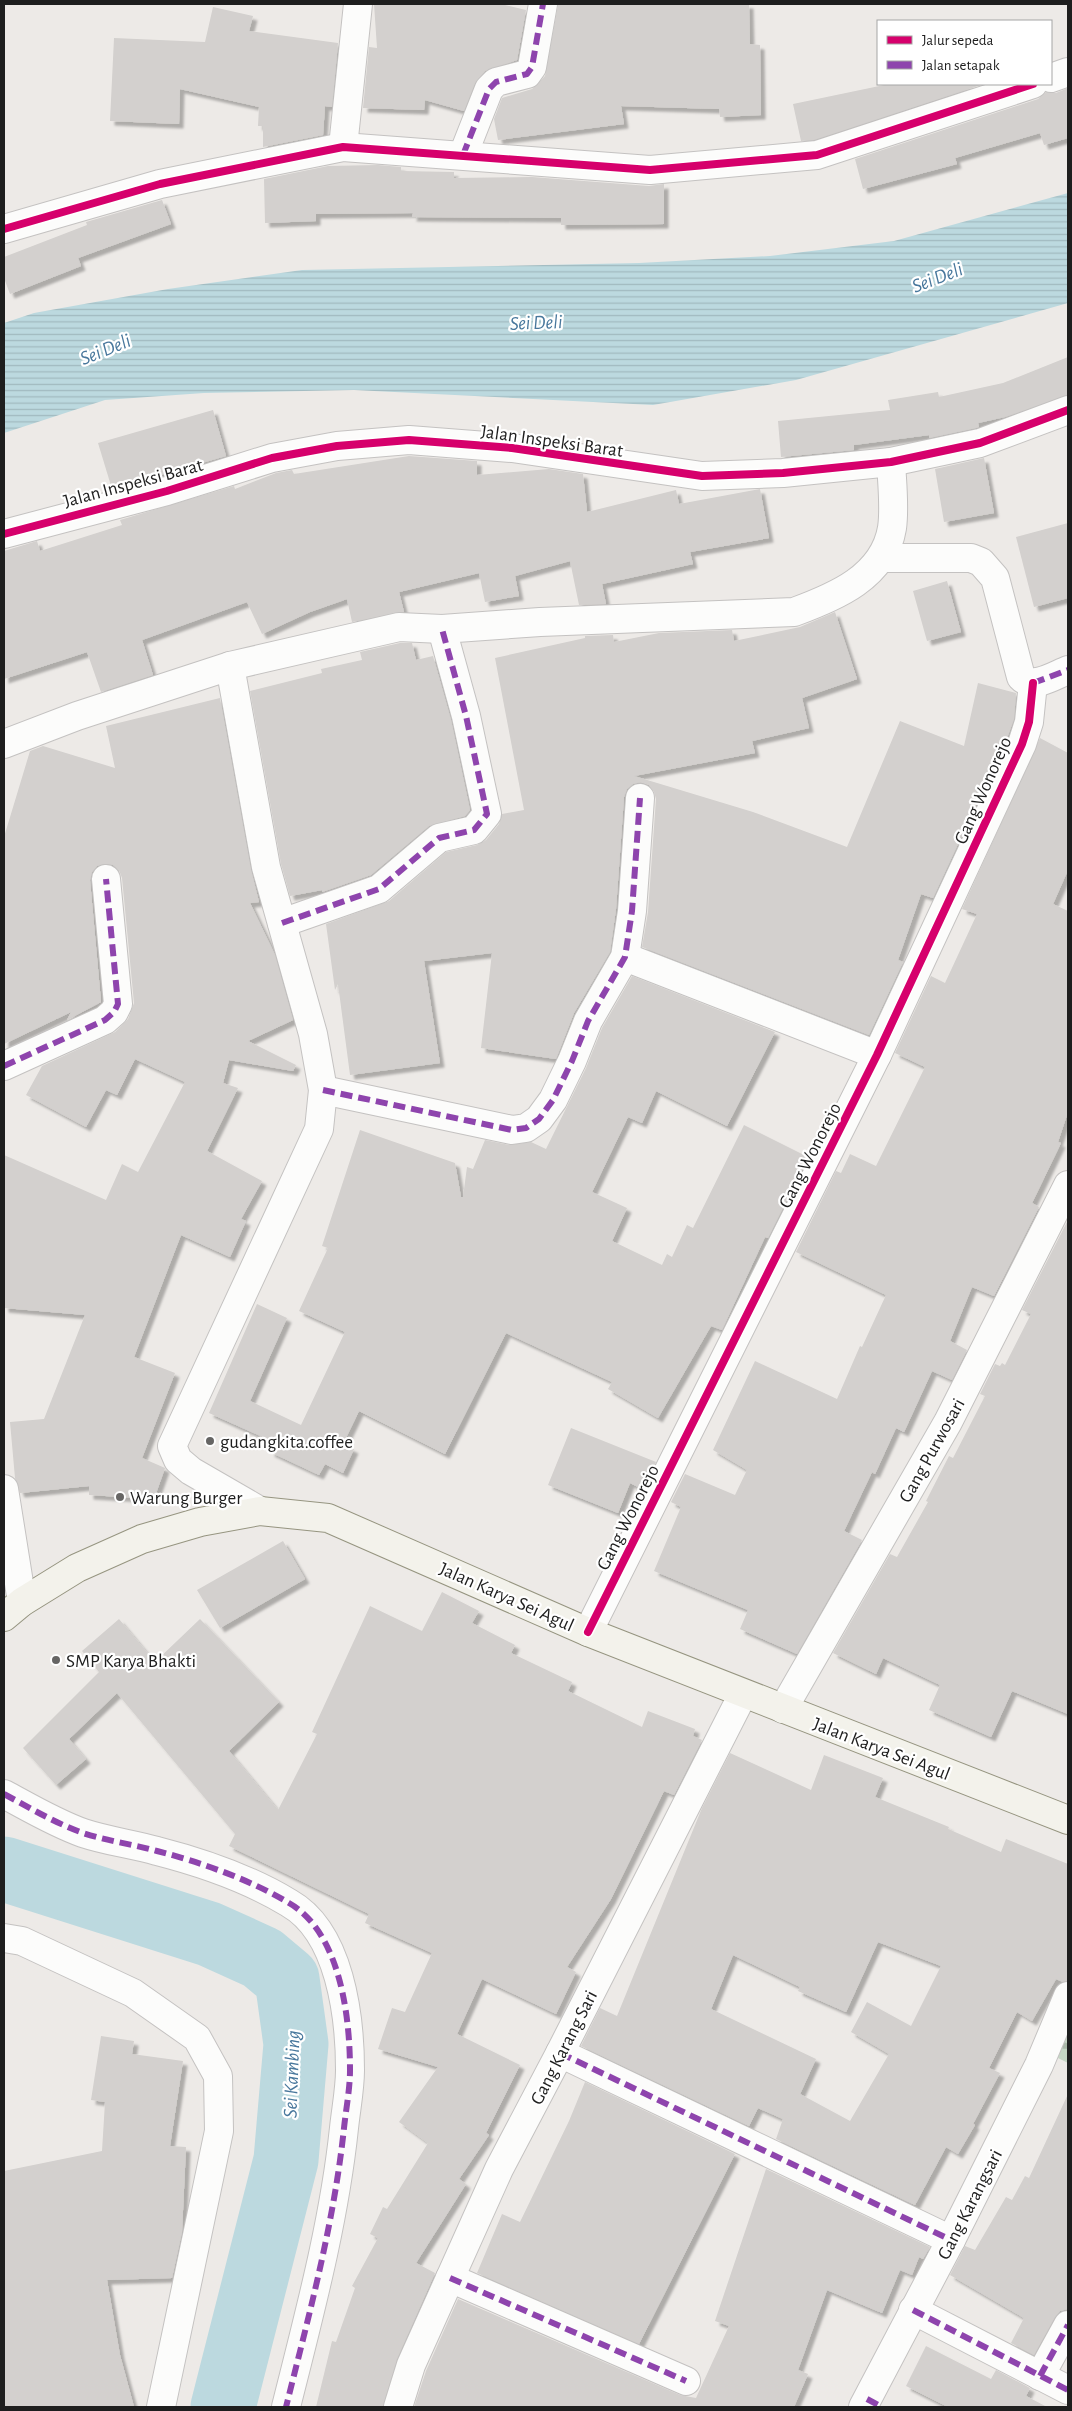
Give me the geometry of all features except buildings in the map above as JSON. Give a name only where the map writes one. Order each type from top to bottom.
[{"type":"main road","name":"Jalan Karya Sei Agul","points":[[13,1610],[77,1568],[142,1540],[200,1522],[260,1511],[328,1518],[588,1632],[783,1710],[1068,1820]]},
{"type":"street","points":[[343,147],[358,4]]},
{"type":"street","points":[[463,155],[489,89],[496,82],[527,74],[532,67],[543,4]]},
{"type":"street","points":[[1052,78],[1068,72]]},
{"type":"street","points":[[4,229],[160,184],[343,147],[650,170],[817,155],[1030,85]]},
{"type":"street","name":"Jalan Inspeksi Barat","points":[[4,534],[167,491],[272,458],[337,446],[409,440],[512,448],[702,476],[783,473],[892,462],[980,443],[1068,410]]},
{"type":"street","points":[[4,744],[77,716],[230,666],[399,627],[442,629],[540,622],[794,612],[833,598],[865,575],[882,558],[892,528],[892,462]]},
{"type":"street","points":[[882,558],[971,558],[981,562],[994,578],[1021,677],[1025,681],[1034,683],[1068,670]]},
{"type":"street","points":[[282,923],[379,889],[439,838],[474,830],[487,814],[466,716],[442,629]]},
{"type":"street","points":[[230,666],[266,867],[313,1034],[323,1090],[319,1129],[172,1446],[178,1460],[190,1471],[260,1511]]},
{"type":"street","name":"Gang Wonorejo","points":[[588,1632],[877,1055],[1022,744],[1029,722],[1034,683]]},
{"type":"street","points":[[323,1090],[512,1130],[526,1128],[540,1119],[572,1061],[588,1021],[625,957],[632,911],[640,798]]},
{"type":"street","points":[[4,1066],[105,1020],[114,1012],[118,1004],[106,879]]},
{"type":"street","points":[[625,957],[877,1055]]},
{"type":"street","name":"Gang Purwosari","points":[[783,1710],[948,1422],[1068,1185]]},
{"type":"street","points":[[4,1489],[13,1610]]},
{"type":"street","name":"Gang Karang Sari","points":[[398,2407],[411,2365],[499,2169],[743,1694]]},
{"type":"street","points":[[4,1794],[82,1832],[158,1851],[192,1862],[247,1882],[291,1903],[310,1919],[333,1959],[344,2003],[350,2070],[340,2167],[321,2272],[286,2407]]},
{"type":"street","points":[[4,1938],[22,1940],[133,1993],[198,2038],[218,2076],[219,2131],[160,2407]]},
{"type":"street","name":"Gang Karangsari","points":[[871,2405],[913,2310],[951,2240],[1039,2066],[1068,1996]]},
{"type":"street","points":[[560,2053],[951,2240]]},
{"type":"street","points":[[450,2278],[686,2381]]},
{"type":"street","points":[[913,2310],[1068,2390]]},
{"type":"street","points":[[1040,2376],[1068,2325]]},
{"type":"green space","points":[[1068,2027],[1068,2063],[1056,2057]]},
{"type":"water","name":"Sei Deli","points":[[1068,193],[1068,303],[796,380],[653,405],[354,390],[204,393],[105,400],[4,433],[4,323],[34,313],[168,289],[302,270],[639,263],[770,256],[894,241]]},
{"type":"waterway","name":"Sei Kambing","points":[[4,1869],[209,1934],[262,1958],[287,1979],[296,2044],[286,2160],[223,2407]]},
{"type":"marked path","points":[[463,155],[489,89],[496,82],[527,74],[532,67],[543,4]]},
{"type":"marked path","points":[[282,923],[379,889],[439,838],[474,830],[487,814],[466,716],[442,629]]},
{"type":"marked path","points":[[1033,683],[1068,670]]},
{"type":"marked path","points":[[323,1090],[512,1130],[526,1128],[539,1119],[553,1100],[572,1061],[588,1021],[625,957],[632,911],[640,798]]},
{"type":"marked path","points":[[4,1066],[105,1020],[114,1012],[118,1004],[106,879]]},
{"type":"marked path","points":[[4,1794],[53,1820],[83,1833],[190,1861],[225,1872],[258,1887],[289,1903],[306,1916],[320,1934],[331,1954],[339,1977],[348,2025],[349,2092],[334,2199],[312,2303],[286,2407]]},
{"type":"marked path","points":[[560,2053],[951,2240]]},
{"type":"marked path","points":[[450,2278],[686,2381]]},
{"type":"marked path","points":[[913,2310],[1068,2390]]},
{"type":"marked path","points":[[1040,2376],[1068,2325]]},
{"type":"marked path","points":[[867,2399],[882,2407]]},
{"type":"cycle path","points":[[4,229],[160,184],[343,147],[650,170],[817,155],[1030,85]]},
{"type":"cycle path","points":[[4,534],[167,491],[272,458],[337,446],[409,440],[512,448],[702,476],[783,473],[891,462],[980,443],[1068,410]]},
{"type":"cycle path","points":[[588,1632],[877,1055],[1022,744],[1029,722],[1033,683]]},
{"type":"place","name":"gudangkita.coffee","points":[[210,1441]]},
{"type":"place","name":"Warung Burger","points":[[120,1497]]},
{"type":"place","name":"SMP Karya Bhakti","points":[[56,1660]]}]
